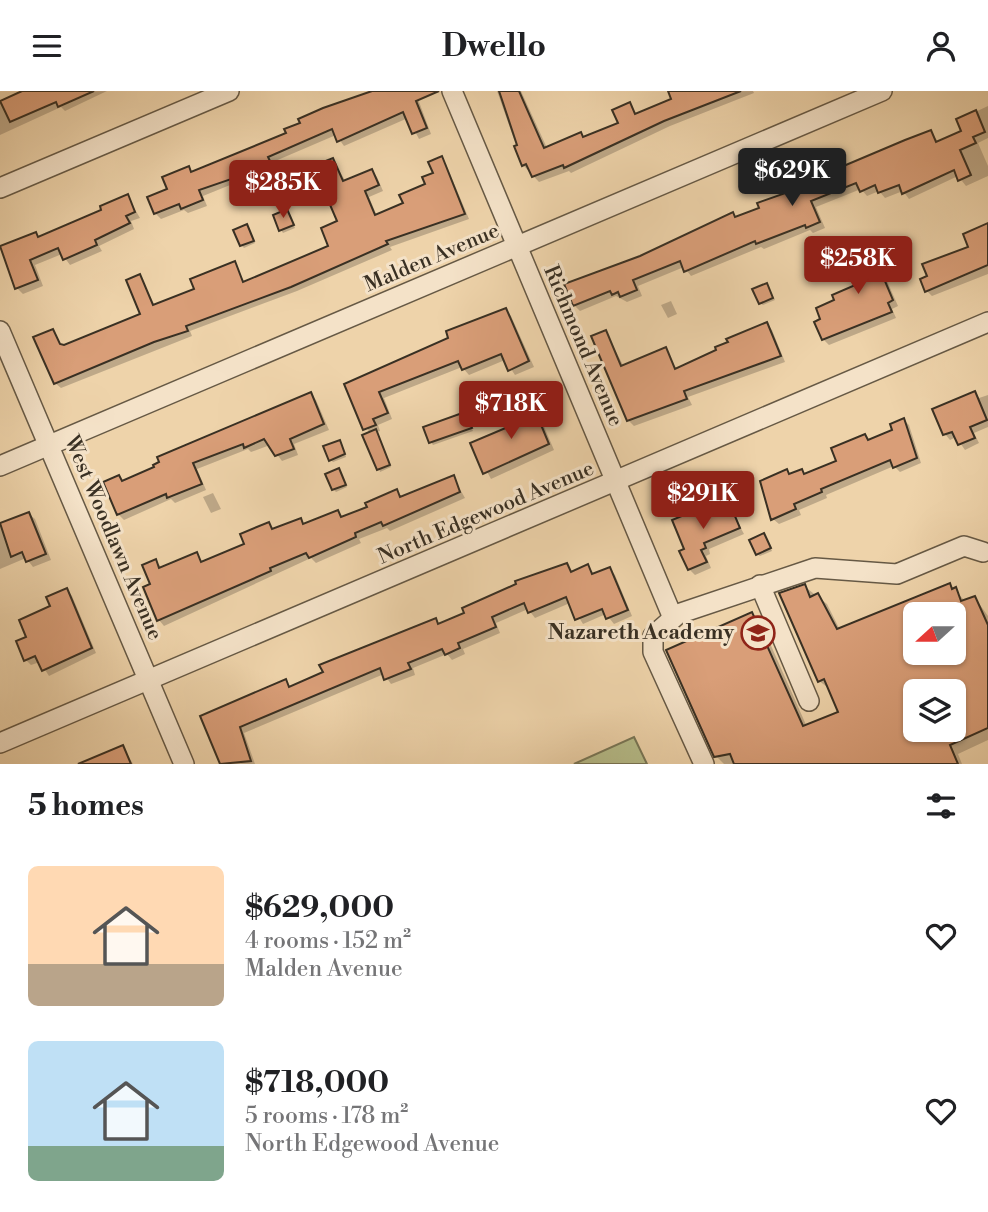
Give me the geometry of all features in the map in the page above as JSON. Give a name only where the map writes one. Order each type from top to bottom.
[{"type":"street","points":[[0,188],[229,91]]},
{"type":"street","name":"Richmond Avenue","points":[[452,91],[673,618]]},
{"type":"street","name":"Malden Avenue","points":[[0,466],[882,91]]},
{"type":"street","name":"North Edgewood Avenue","points":[[0,743],[616,483],[988,322]]},
{"type":"street","name":"West Woodlawn Avenue","points":[[0,331],[184,764]]},
{"type":"street","points":[[704,764],[653,652],[653,636],[673,618],[760,585],[815,568],[897,574],[964,547],[986,555]]},
{"type":"street","points":[[760,585],[809,701]]},
{"type":"green space","points":[[634,737],[647,764],[574,764]]},
{"type":"building","points":[[22,91],[94,91],[58,107],[56,102],[10,122],[0,101]]},
{"type":"building","points":[[372,91],[439,91],[416,101],[427,128],[412,134],[403,112],[337,142],[332,129],[268,157],[272,165],[199,190],[203,200],[181,209],[179,204],[154,214],[147,197],[167,189],[162,177],[189,166],[191,172],[286,133],[284,129],[300,123],[298,119]]},
{"type":"building","points":[[499,91],[519,91],[544,148],[581,132],[583,137],[618,123],[612,110],[630,102],[635,114],[671,99],[668,91],[741,91],[664,121],[564,168],[563,165],[532,177],[526,164],[522,166],[514,146],[517,145]]},
{"type":"building","points":[[976,110],[985,132],[973,137],[976,143],[960,150],[971,175],[958,181],[954,170],[902,194],[899,185],[878,193],[875,185],[860,192],[856,183],[811,201],[820,222],[756,244],[755,241],[684,272],[680,261],[633,280],[637,290],[620,297],[618,292],[612,295],[610,291],[573,306],[564,284],[640,256],[733,212],[735,217],[759,208],[757,203],[817,182],[815,178],[931,130],[936,142],[961,131],[956,119]]},
{"type":"building","points":[[442,156],[465,214],[386,241],[388,244],[291,287],[186,326],[188,331],[154,342],[54,384],[33,337],[53,329],[60,344],[64,345],[140,314],[126,280],[140,274],[153,305],[194,289],[190,279],[235,261],[243,282],[328,246],[321,228],[337,221],[322,186],[304,194],[297,177],[315,170],[313,166],[333,158],[343,181],[372,169],[379,185],[365,191],[375,215],[403,203],[399,195],[425,184],[422,177],[433,173],[428,162]]},
{"type":"building","points":[[128,194],[135,212],[126,216],[130,223],[95,240],[97,245],[63,260],[58,248],[30,260],[38,280],[15,289],[0,246],[36,232],[38,237],[101,210],[100,206]]},
{"type":"building","points":[[287,209],[294,225],[279,231],[273,215]]},
{"type":"building","points":[[988,223],[988,265],[925,292],[920,279],[927,276],[922,264],[968,247],[963,234]]},
{"type":"building","points":[[247,224],[254,241],[240,246],[233,230]]},
{"type":"building","points":[[876,239],[886,263],[879,267],[893,300],[888,303],[892,312],[822,340],[814,322],[820,319],[816,308],[834,300],[832,295],[860,283],[850,260],[858,256],[855,248]]},
{"type":"building","points":[[767,283],[773,298],[759,304],[752,289]]},
{"type":"building","points":[[506,308],[529,361],[508,371],[501,354],[462,370],[458,361],[379,392],[388,413],[373,419],[376,425],[363,430],[344,384],[448,338],[446,331]]},
{"type":"building","points":[[767,322],[781,356],[684,391],[687,399],[627,421],[591,336],[606,330],[621,366],[666,347],[675,369],[716,350],[715,347],[728,342],[726,339]]},
{"type":"building","points":[[975,391],[987,420],[970,427],[975,438],[958,445],[952,432],[943,435],[932,409]]},
{"type":"building","points":[[311,392],[324,424],[290,439],[294,449],[275,456],[264,439],[244,448],[243,444],[193,463],[202,484],[167,498],[166,494],[117,515],[103,482],[119,475],[122,481],[154,467],[153,465],[159,462],[157,457]]},
{"type":"building","points":[[532,403],[549,444],[483,474],[470,443],[520,422],[514,410]]},
{"type":"building","points":[[465,412],[472,428],[429,443],[423,427]]},
{"type":"building","points":[[904,418],[917,458],[893,468],[890,460],[821,489],[822,492],[794,504],[796,509],[771,520],[760,481],[787,469],[789,474],[802,469],[804,474],[836,461],[831,448],[865,434],[868,440],[892,430],[890,424]]},
{"type":"building","points":[[376,429],[390,465],[377,470],[362,435]]},
{"type":"building","points":[[340,440],[345,454],[329,461],[323,446]]},
{"type":"building","points":[[339,468],[346,485],[332,490],[325,474]]},
{"type":"building","points":[[454,475],[460,492],[383,526],[381,522],[355,533],[356,537],[309,558],[306,553],[270,568],[271,571],[157,621],[143,587],[150,584],[142,565],[156,559],[159,568],[197,552],[201,562],[244,544],[240,534],[269,522],[272,529],[301,518],[303,524],[338,510],[341,517],[367,507],[365,503],[397,489],[400,497]]},
{"type":"building","points":[[729,502],[740,528],[704,543],[706,548],[701,550],[707,562],[688,570],[679,551],[684,549],[672,520],[711,504],[713,508]]},
{"type":"building","points":[[29,512],[46,554],[26,562],[22,552],[11,557],[0,523]]},
{"type":"building","points":[[764,533],[771,548],[756,555],[749,540]]},
{"type":"building","points":[[567,563],[571,572],[588,564],[592,574],[610,567],[628,610],[606,619],[602,609],[575,620],[566,597],[528,613],[524,603],[492,617],[496,627],[458,643],[460,648],[445,655],[442,649],[408,663],[411,669],[384,680],[380,668],[240,727],[251,761],[220,764],[200,716],[286,679],[289,687],[323,672],[319,665],[436,618],[438,624],[464,613],[462,608],[516,584],[515,581]]},
{"type":"building","points":[[950,583],[952,589],[956,587],[961,601],[975,596],[988,625],[988,728],[966,738],[966,679],[903,679],[903,742],[957,742],[950,745],[958,764],[734,764],[730,754],[714,757],[666,650],[752,612],[803,726],[838,712],[824,679],[818,682],[779,593],[805,584],[810,597],[818,593],[837,629],[903,602],[903,665],[966,665],[966,602],[903,602]]},
{"type":"building","points":[[67,588],[92,648],[42,671],[35,656],[24,661],[16,641],[26,637],[19,620],[50,606],[46,597]]},
{"type":"building","points":[[123,745],[131,764],[78,764]]},
{"type":"place","name":"Nazareth Academy","points":[[758,633]]}]
